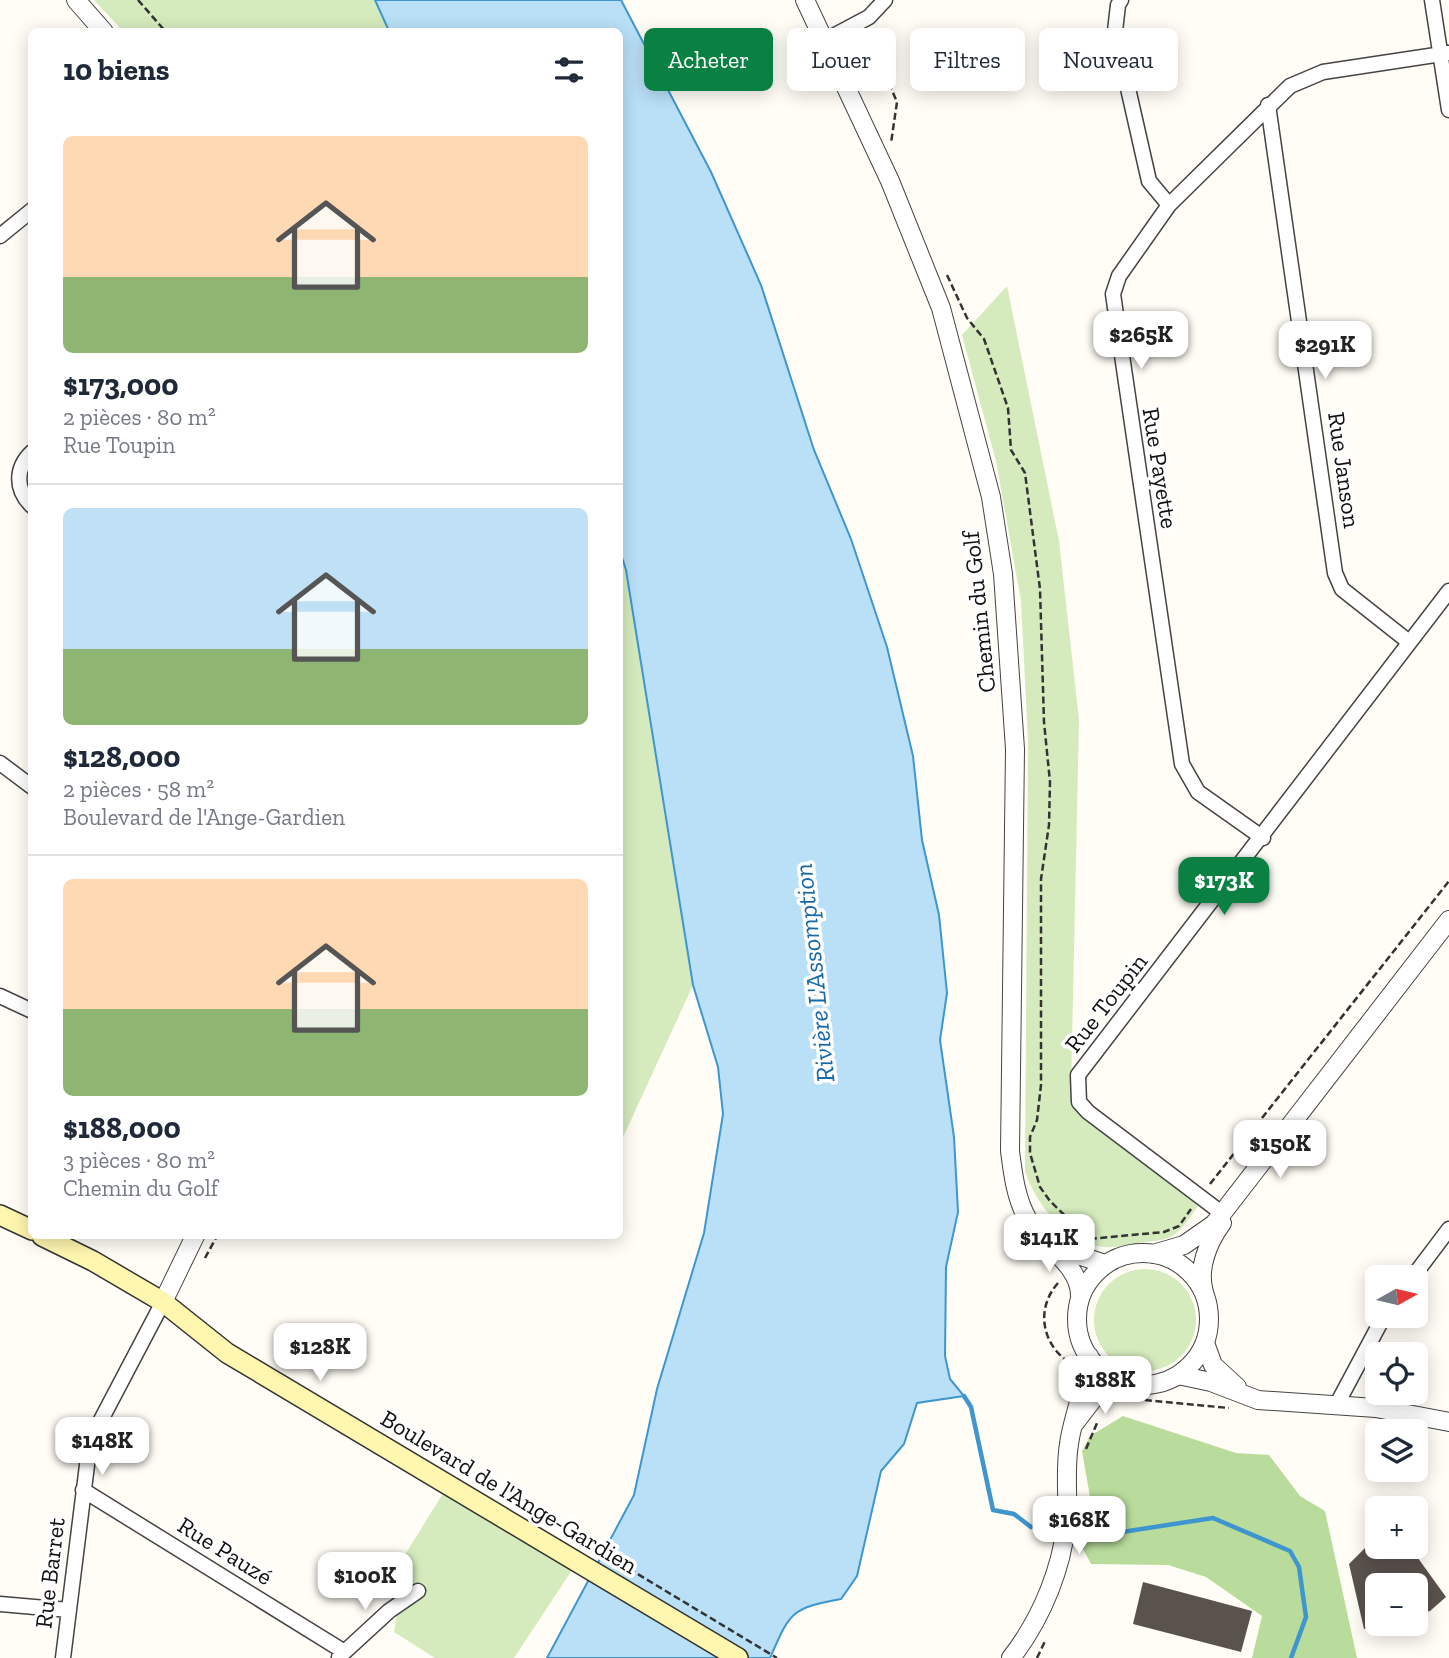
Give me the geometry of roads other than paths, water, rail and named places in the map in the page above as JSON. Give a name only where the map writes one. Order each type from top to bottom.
[{"type":"main road","points":[[0,1215],[28,1228]]},
{"type":"main road","name":"Boulevard de l'Ange-Gardien","points":[[48,1239],[93,1261],[163,1303],[228,1353],[738,1658]]},
{"type":"street","points":[[76,0],[100,28]]},
{"type":"street","name":"Chemin du Golf","points":[[805,0],[818,28]]},
{"type":"street","points":[[848,28],[869,17],[885,0]]},
{"type":"street","points":[[1121,0],[1115,31],[1139,140],[1149,181],[1169,205]]},
{"type":"street","points":[[1432,0],[1445,54],[1449,110]]},
{"type":"street","name":"Rue Payette","points":[[1263,838],[1198,792],[1182,764],[1113,294],[1119,276],[1169,205],[1268,105],[1305,77],[1445,54]]},
{"type":"street","name":"Chemin du Golf","points":[[848,91],[890,181],[941,308],[991,497],[1004,587],[1015,749],[1010,1151],[1020,1203],[1029,1222],[1078,1282],[1080,1296]]},
{"type":"street","name":"Rue Janson","points":[[1268,105],[1335,573],[1342,589],[1409,642]]},
{"type":"street","points":[[0,236],[28,216]]},
{"type":"street","points":[[28,456],[23,462],[19,484],[28,501]]},
{"type":"street","name":"Rue Toupin","points":[[1223,1214],[1088,1112],[1079,1102],[1078,1075],[1263,838],[1449,592]]},
{"type":"street","points":[[0,763],[28,783]]},
{"type":"street","points":[[1011,1658],[1025,1640],[1059,1564],[1067,1516],[1066,1461],[1072,1427],[1087,1374],[1077,1327],[1080,1296],[1090,1278],[1105,1264],[1120,1256],[1168,1251],[1194,1240],[1223,1214],[1449,919]]},
{"type":"street","points":[[0,996],[28,1009]]},
{"type":"street","points":[[1083,1362],[1120,1381],[1150,1385],[1178,1375],[1194,1361],[1205,1343],[1209,1322],[1202,1274],[1213,1235],[1332,1082],[1337,1066]]},
{"type":"street","points":[[1422,1265],[1449,1229]]},
{"type":"street","points":[[163,1303],[194,1239]]},
{"type":"street","name":"Chemin du Golf","points":[[1048,1243],[1066,1253],[1105,1264]]},
{"type":"street","points":[[1153,1254],[1171,1259],[1186,1269],[1199,1283],[1206,1300]]},
{"type":"street","name":"Rue Barret","points":[[63,1658],[90,1441],[163,1303]]},
{"type":"street","points":[[1337,1404],[1378,1328]]},
{"type":"street","points":[[1205,1343],[1213,1365],[1222,1376],[1258,1400]]},
{"type":"street","points":[[1178,1375],[1211,1382],[1258,1400],[1376,1408],[1449,1422]]},
{"type":"street","points":[[1072,1427],[1094,1398],[1120,1381]]},
{"type":"street","name":"Rue Pauzé","points":[[83,1490],[341,1654]]},
{"type":"street","points":[[341,1654],[372,1630],[389,1611],[418,1591]]},
{"type":"street","points":[[0,1604],[69,1610]]},
{"type":"water","name":"Rivière L'Assomption","points":[[375,0],[621,0],[644,44],[644,91],[669,91],[711,172],[761,285],[814,450],[851,539],[887,647],[913,756],[922,840],[939,915],[947,993],[940,1040],[954,1137],[958,1212],[946,1267],[945,1356],[950,1379],[964,1396],[917,1403],[904,1444],[881,1471],[857,1576],[841,1599],[802,1609],[794,1615],[782,1631],[770,1658],[547,1658],[634,1495],[657,1389],[704,1233],[723,1114],[718,1067],[693,985],[623,560],[623,28],[388,28]]},
{"type":"waterway","points":[[964,1396],[971,1407],[993,1510],[1014,1514],[1031,1527]]},
{"type":"waterway","points":[[1096,1536],[1213,1518],[1290,1551],[1299,1567],[1306,1617],[1291,1658]]}]
